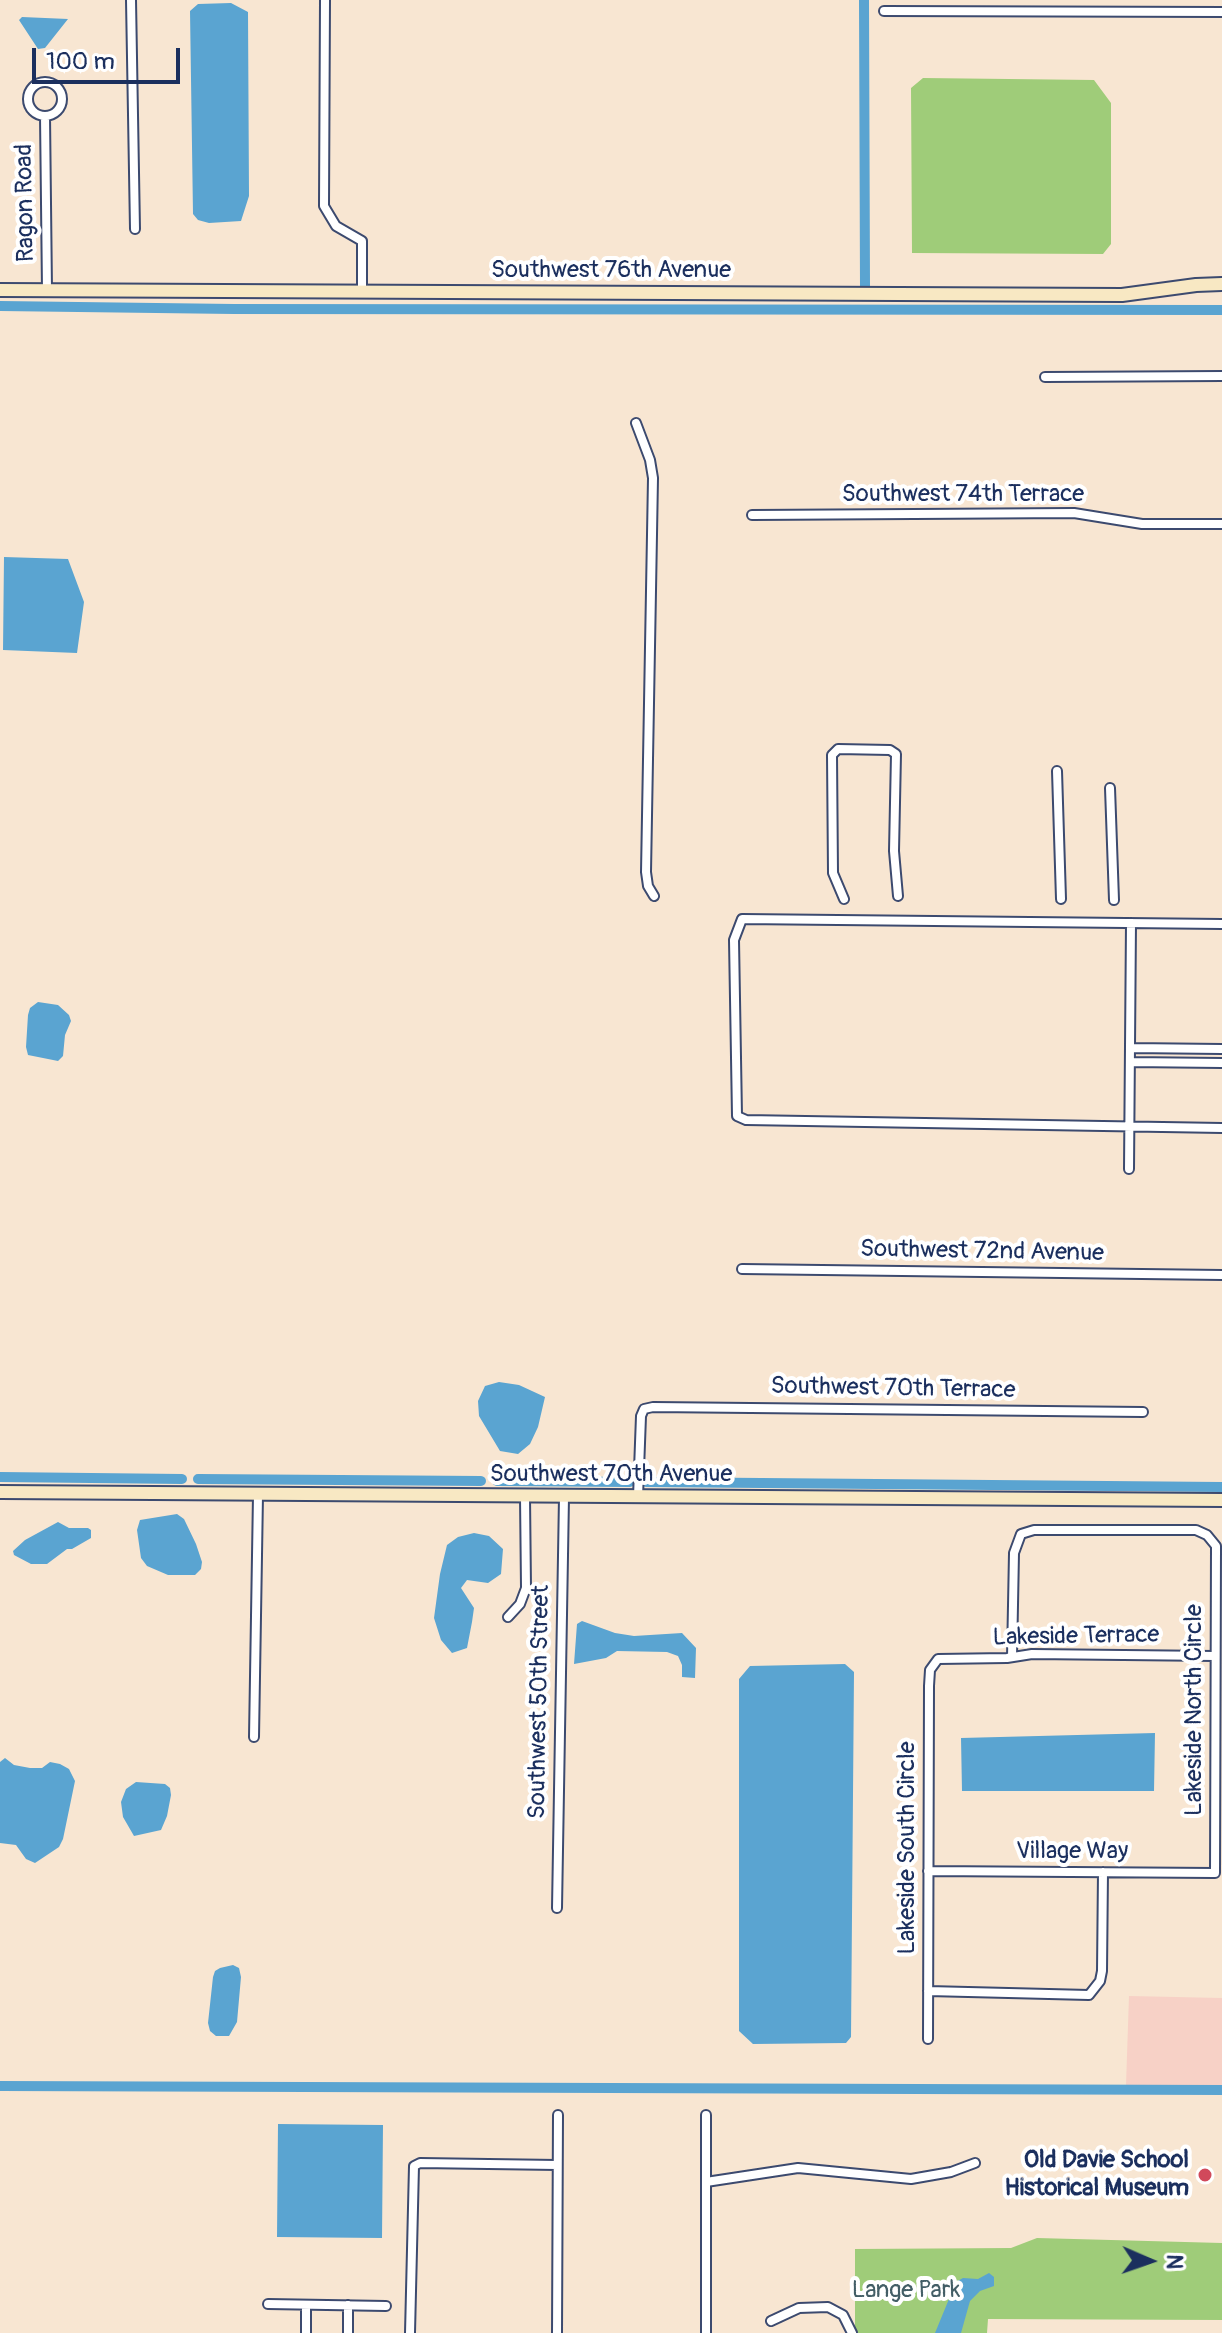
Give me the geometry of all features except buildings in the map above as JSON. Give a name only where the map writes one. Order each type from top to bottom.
[{"type":"street","points":[[131,0],[135,229]]},
{"type":"street","points":[[325,0],[324,206],[336,226],[362,241],[362,292]]},
{"type":"street","points":[[998,0],[998,12]]},
{"type":"street","points":[[1109,0],[1109,12]]},
{"type":"street","points":[[884,11],[1222,12]]},
{"type":"street","name":"Ragon Road","points":[[44,81],[55,85],[62,101],[56,112],[45,116],[30,108],[27,96],[33,86],[44,81]]},
{"type":"street","name":"Ragon Road","points":[[45,116],[47,290]]},
{"type":"street","name":"Southwest 76th Avenue","points":[[0,290],[1122,295],[1222,284]]},
{"type":"street","points":[[1045,377],[1222,376]]},
{"type":"street","points":[[636,423],[650,460],[653,478],[646,872],[648,886],[654,896]]},
{"type":"street","name":"Southwest 74th Terrace","points":[[752,515],[1074,513],[1142,524],[1222,524]]},
{"type":"street","points":[[844,899],[833,873],[832,755],[838,749],[890,750],[896,754],[894,851],[898,896]]},
{"type":"street","points":[[1057,771],[1061,899]]},
{"type":"street","points":[[1110,788],[1114,900]]},
{"type":"street","points":[[1222,924],[742,919],[734,940],[737,1116],[746,1120],[1222,1128]]},
{"type":"street","points":[[1129,1169],[1131,923]]},
{"type":"street","points":[[1130,1048],[1222,1049]]},
{"type":"street","points":[[1130,1062],[1222,1063]]},
{"type":"street","name":"Southwest 72nd Avenue","points":[[742,1269],[1222,1275]]},
{"type":"street","name":"Southwest 70th Terrace","points":[[638,1497],[641,1416],[644,1409],[1143,1412]]},
{"type":"street","name":"Southwest 70th Avenue","points":[[0,1492],[1222,1500]]},
{"type":"street","points":[[254,1737],[258,1495]]},
{"type":"street","points":[[508,1617],[520,1604],[526,1588],[525,1497]]},
{"type":"street","name":"Southwest 50th Street","points":[[557,1908],[564,1497]]},
{"type":"street","name":"Lakeside North Circle","points":[[1012,1657],[1014,1553],[1021,1534],[1034,1530],[1196,1530],[1207,1535],[1216,1546],[1215,1656],[1219,1760],[1215,1873]]},
{"type":"street","name":"Lakeside Terrace","points":[[938,1659],[1032,1654],[1215,1656]]},
{"type":"street","name":"Lakeside South Circle","points":[[928,2039],[929,1686],[930,1670],[938,1659]]},
{"type":"street","name":"Village Way","points":[[928,1871],[1215,1873]]},
{"type":"street","points":[[928,1991],[1089,1995],[1100,1981],[1102,1971],[1103,1872]]},
{"type":"street","points":[[557,2333],[558,2115]]},
{"type":"street","points":[[706,2115],[706,2333]]},
{"type":"street","points":[[410,2333],[414,2166],[420,2163],[557,2165]]},
{"type":"street","points":[[706,2182],[798,2168],[911,2179],[951,2172],[975,2163]]},
{"type":"street","points":[[268,2304],[386,2306]]},
{"type":"street","points":[[306,2305],[306,2333]]},
{"type":"street","points":[[348,2305],[348,2333]]},
{"type":"street","points":[[771,2321],[799,2308],[828,2307],[843,2315],[852,2333]]},
{"type":"shaded area","points":[[1129,1996],[1222,1998],[1222,2086],[1126,2085]]},
{"type":"green space","points":[[923,78],[1094,80],[1111,103],[1111,244],[1103,254],[912,253],[911,88]]},
{"type":"green space","name":"Lange Park","points":[[1037,2238],[1222,2243],[1222,2320],[988,2319],[987,2333],[855,2333],[855,2249],[1011,2248]]},
{"type":"water","points":[[231,3],[248,12],[249,196],[241,221],[209,223],[198,220],[193,214],[190,11],[198,4]]},
{"type":"water","points":[[22,17],[68,19],[45,48],[38,49],[19,20]]},
{"type":"water","points":[[4,557],[68,559],[84,602],[77,653],[3,650]]},
{"type":"water","points":[[38,1002],[58,1005],[69,1015],[71,1021],[65,1035],[63,1056],[58,1061],[28,1055],[28,1015],[30,1008]]},
{"type":"water","points":[[499,1382],[519,1385],[545,1397],[538,1427],[530,1444],[518,1454],[500,1451],[479,1416],[478,1401],[485,1386]]},
{"type":"water","points":[[177,1514],[184,1519],[202,1562],[201,1569],[195,1575],[168,1575],[147,1566],[141,1558],[137,1530],[140,1520]]},
{"type":"water","points":[[58,1522],[69,1528],[88,1528],[91,1538],[67,1549],[47,1564],[31,1564],[14,1555],[13,1551],[25,1540]]},
{"type":"water","points":[[474,1533],[489,1536],[503,1549],[501,1574],[488,1583],[467,1580],[461,1588],[474,1608],[467,1648],[452,1653],[441,1640],[434,1618],[440,1574],[447,1545],[458,1537]]},
{"type":"water","points":[[582,1621],[634,1636],[682,1633],[696,1648],[695,1678],[682,1677],[678,1656],[667,1652],[617,1651],[606,1658],[574,1664],[577,1624]]},
{"type":"water","points":[[845,1664],[854,1672],[851,2037],[846,2043],[753,2044],[739,2031],[739,1679],[750,1666]]},
{"type":"water","points":[[1155,1733],[1154,1791],[962,1791],[961,1738]]},
{"type":"water","points":[[5,1758],[14,1765],[30,1768],[42,1768],[50,1762],[60,1764],[69,1769],[75,1781],[63,1839],[59,1847],[35,1863],[26,1859],[16,1845],[0,1843],[0,1762]]},
{"type":"water","points":[[136,1782],[165,1784],[170,1788],[167,1816],[161,1830],[134,1836],[123,1817],[121,1802],[126,1789]]},
{"type":"water","points":[[233,1965],[239,1968],[241,1977],[237,2022],[229,2036],[216,2036],[210,2031],[208,2023],[213,1977],[220,1968]]},
{"type":"water","points":[[278,2124],[383,2125],[382,2238],[277,2237]]},
{"type":"water","points":[[989,2273],[994,2277],[994,2286],[980,2291],[970,2301],[961,2333],[935,2333],[956,2282],[963,2278],[978,2279]]},
{"type":"waterway","points":[[864,0],[865,288]]},
{"type":"waterway","points":[[0,306],[1222,310]]},
{"type":"waterway","points":[[0,1477],[182,1479]]},
{"type":"waterway","points":[[198,1479],[481,1481]]},
{"type":"waterway","points":[[497,1481],[630,1482]]},
{"type":"waterway","points":[[646,1482],[1222,1487]]},
{"type":"waterway","points":[[0,2086],[1222,2090]]},
{"type":"place","name":"Old Davie School Historical Museum","points":[[1205,2175]]}]
